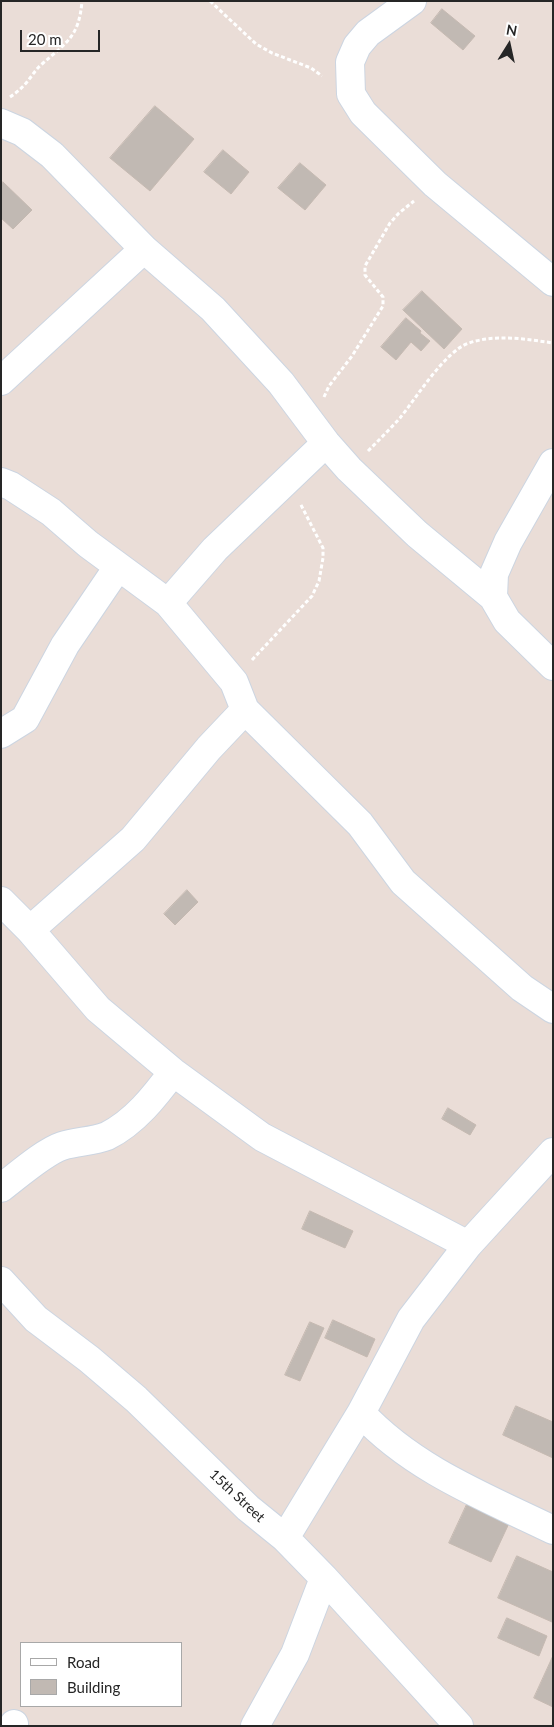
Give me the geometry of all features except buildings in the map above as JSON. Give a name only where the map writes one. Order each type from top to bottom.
[{"type":"street","points":[[412,1],[368,33],[357,46],[350,62],[351,94],[363,114],[435,184],[553,282]]},
{"type":"street","points":[[3,112],[22,132],[52,155],[144,249],[214,309],[281,383],[320,435],[349,468],[418,534],[493,597],[507,621],[553,666]]},
{"type":"street","points":[[1,381],[144,249]]},
{"type":"street","points":[[168,603],[215,549],[286,481],[320,435]]},
{"type":"street","points":[[493,597],[494,574],[508,542],[553,463]]},
{"type":"street","points":[[1,482],[11,486],[51,512],[88,544],[168,603],[234,682],[245,710],[360,824],[404,882],[522,988],[553,1009]]},
{"type":"street","points":[[1,734],[25,719],[65,645],[118,567]]},
{"type":"street","points":[[30,930],[133,840],[209,748],[245,710]]},
{"type":"street","points":[[1,901],[30,930],[98,1009],[173,1072],[262,1137],[468,1245]]},
{"type":"street","points":[[1,1188],[49,1153],[62,1146],[82,1143],[106,1136],[122,1126],[152,1100],[173,1072]]},
{"type":"street","points":[[285,1538],[361,1413],[411,1319],[468,1245],[553,1152]]},
{"type":"street","name":"15th Street","points":[[1,1281],[36,1319],[89,1359],[136,1399],[248,1508],[285,1538],[459,1726]]},
{"type":"street","points":[[361,1413],[379,1432],[406,1453],[459,1485],[553,1530]]},
{"type":"street","points":[[255,1726],[295,1654],[324,1578]]},
{"type":"path","points":[[3,112],[41,65],[72,36],[80,18],[82,1]]},
{"type":"path","points":[[210,1],[256,44],[272,53],[311,68],[351,94]]},
{"type":"path","points":[[320,435],[317,412],[329,386],[352,356],[383,306],[383,297],[365,275],[364,266],[394,218],[435,184]]},
{"type":"path","points":[[349,468],[399,418],[454,351],[468,343],[487,339],[527,339],[553,344]]},
{"type":"path","points":[[234,682],[312,596],[319,581],[323,548],[309,518],[286,481]]}]
